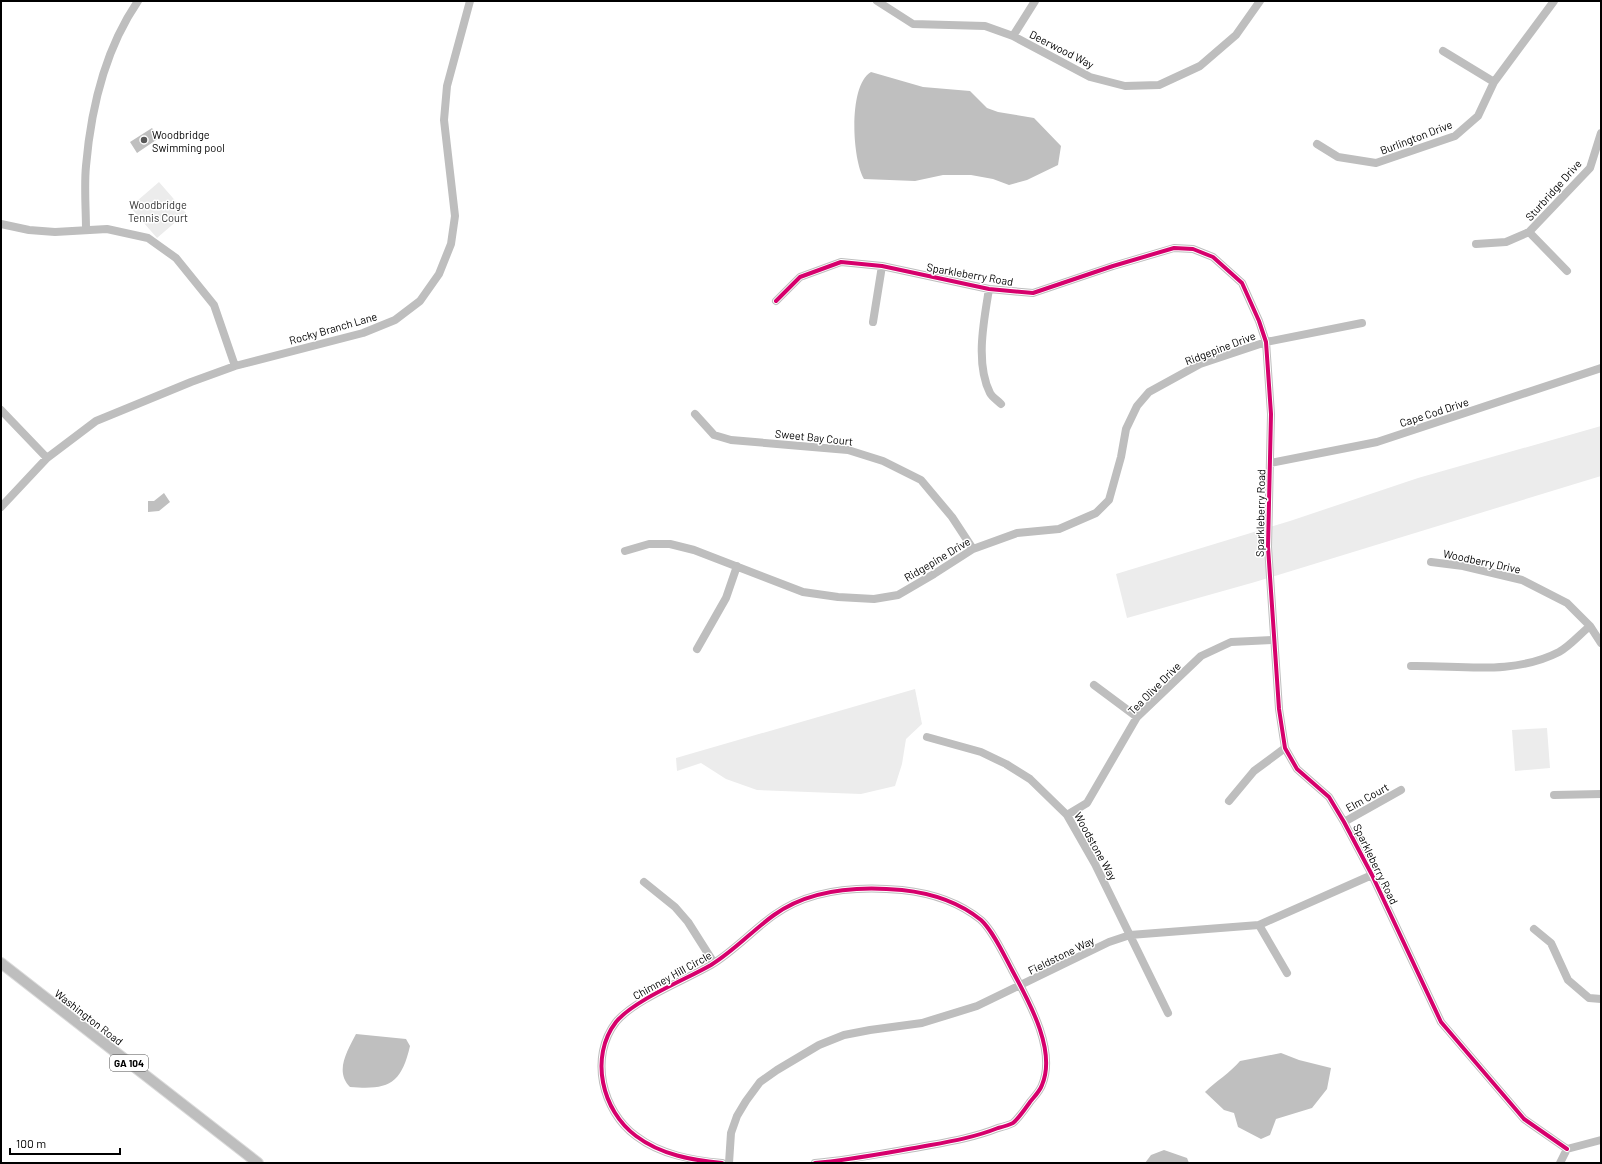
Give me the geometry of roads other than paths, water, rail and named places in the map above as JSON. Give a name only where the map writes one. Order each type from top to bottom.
[{"type":"main road","name":"Washington Road","points":[[1,963],[258,1163]]},
{"type":"street","points":[[86,230],[86,167],[92,118],[106,63],[122,28],[138,1]]},
{"type":"street","name":"Rocky Branch Lane","points":[[1,507],[47,458],[96,422],[191,382],[236,366],[363,333],[395,320],[420,301],[439,274],[451,244],[455,216],[444,120],[447,86],[470,1]]},
{"type":"street","name":"Deerwood Way","points":[[877,1],[913,24],[985,26],[1013,36],[1090,77],[1125,86],[1159,85],[1200,66],[1236,35],[1260,1]]},
{"type":"street","points":[[1013,36],[1035,1]]},
{"type":"street","name":"Burlington Drive","points":[[1317,144],[1338,157],[1376,163],[1455,136],[1478,116],[1494,82],[1554,1]]},
{"type":"street","points":[[1443,51],[1494,82]]},
{"type":"street","name":"Sturbridge Drive","points":[[1476,244],[1506,242],[1529,232],[1590,168],[1601,133]]},
{"type":"street","points":[[1,224],[28,230],[55,232],[107,229],[148,238],[176,258],[214,305],[236,366]]},
{"type":"street","points":[[1529,232],[1567,271]]},
{"type":"street","name":"Sparkleberry Road","points":[[776,301],[800,277],[841,262],[882,266],[989,289],[1034,293],[1113,266],[1174,248],[1193,249],[1213,257],[1242,283],[1259,321],[1266,342],[1271,414],[1268,547],[1273,640],[1279,709],[1285,748],[1297,769],[1328,797],[1344,822],[1372,875],[1441,1022],[1524,1119],[1567,1150]]},
{"type":"street","points":[[873,322],[882,266]]},
{"type":"street","points":[[989,289],[982,333],[983,372],[990,393],[1001,404]]},
{"type":"street","name":"Ridgepine Drive","points":[[625,551],[649,544],[670,544],[694,550],[803,592],[838,598],[874,599],[898,595],[973,549],[1017,533],[1059,529],[1096,513],[1109,500],[1126,429],[1137,406],[1149,392],[1200,364],[1266,342],[1362,324]]},
{"type":"street","name":"Cape Cod Drive","points":[[1270,462],[1378,442],[1601,368]]},
{"type":"street","points":[[1,410],[47,458]]},
{"type":"street","name":"Sweet Bay Court","points":[[695,414],[714,435],[731,440],[848,450],[884,461],[921,480],[952,517],[973,549]]},
{"type":"street","name":"Woodberry Drive","points":[[1431,562],[1463,566],[1522,580],[1567,603],[1590,626],[1601,643]]},
{"type":"street","points":[[697,649],[726,598],[737,566]]},
{"type":"street","points":[[1411,666],[1435,665],[1478,669],[1522,665],[1559,652],[1590,626]]},
{"type":"street","name":"Tea Olive Drive","points":[[1067,815],[1088,803],[1137,717],[1201,656],[1230,642],[1273,640]]},
{"type":"street","points":[[1094,685],[1137,717]]},
{"type":"street","name":"Woodstone Way","points":[[927,737],[981,752],[1006,764],[1030,779],[1067,815],[1094,864],[1168,1013]]},
{"type":"street","points":[[1229,801],[1254,771],[1285,748]]},
{"type":"street","name":"Elm Court","points":[[1344,822],[1401,790]]},
{"type":"street","points":[[1554,795],[1601,794]]},
{"type":"street","name":"Fieldstone Way","points":[[729,1163],[731,1133],[737,1116],[760,1082],[819,1045],[844,1036],[870,1030],[922,1023],[976,1006],[1109,942],[1130,935],[1259,925],[1372,875]]},
{"type":"street","points":[[644,882],[675,907],[688,922],[714,963]]},
{"type":"street","name":"Chimney Hill Circle","points":[[722,1163],[698,1161],[676,1156],[651,1145],[634,1135],[612,1108],[602,1078],[601,1061],[604,1043],[616,1022],[636,1005],[714,963],[776,913],[810,897],[850,889],[900,890],[921,893],[943,899],[963,907],[983,922],[1020,985],[1044,1036],[1046,1060],[1043,1084],[1013,1123],[975,1137],[815,1163]]},
{"type":"street","points":[[1259,925],[1288,973]]},
{"type":"street","points":[[1534,929],[1551,944],[1568,980],[1588,998],[1601,999]]},
{"type":"street","points":[[1560,1163],[1567,1150],[1601,1140]]},
{"type":"place","name":"Woodbridge Swimming pool","points":[[144,140]]},
{"type":"park label","name":"Woodbridge Tennis Court","points":[[158,210]]}]
